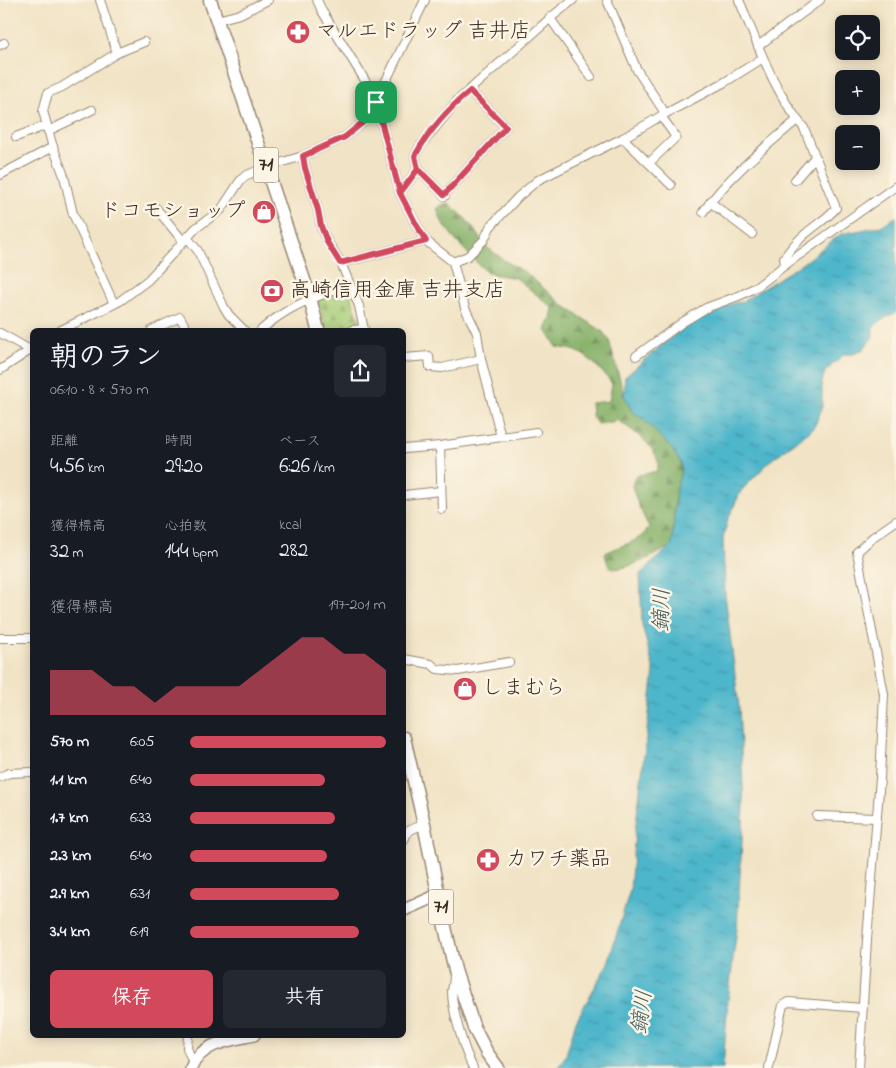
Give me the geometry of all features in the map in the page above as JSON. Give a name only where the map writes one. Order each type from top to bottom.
[{"type":"main road","name":"71","points":[[210,0],[310,298],[318,328]]},
{"type":"main road","name":"71","points":[[406,747],[455,970],[474,1028],[487,1053],[498,1068]]},
{"type":"street","points":[[100,0],[118,54]]},
{"type":"street","points":[[217,20],[240,14],[268,0]]},
{"type":"street","points":[[317,0],[371,90],[376,102],[400,193],[417,226],[426,241],[453,262],[465,308],[477,333],[500,437]]},
{"type":"street","points":[[65,328],[114,304],[148,280],[196,228],[221,210],[245,176],[266,167],[303,156],[345,137],[368,118],[425,0]]},
{"type":"street","points":[[470,91],[506,127],[445,195],[418,169],[415,156],[421,145],[457,102],[572,0]]},
{"type":"street","points":[[608,0],[637,70],[676,137],[649,163]]},
{"type":"street","points":[[739,0],[780,94],[804,128],[836,208],[790,249],[784,258],[785,265]]},
{"type":"street","points":[[758,46],[820,0]]},
{"type":"street","points":[[550,18],[591,77]]},
{"type":"street","points":[[114,304],[73,214],[64,176],[53,147],[43,111],[48,92],[68,83],[102,62],[144,42]]},
{"type":"street","points":[[453,262],[468,256],[484,240],[490,226],[518,197],[538,180],[623,138],[725,82],[763,58]]},
{"type":"street","points":[[16,137],[48,128],[92,110]]},
{"type":"street","points":[[703,212],[710,202],[758,152],[797,120]]},
{"type":"street","points":[[623,138],[671,185]]},
{"type":"street","points":[[0,175],[53,147]]},
{"type":"street","points":[[303,156],[321,226],[359,306],[364,328]]},
{"type":"street","points":[[796,180],[815,157]]},
{"type":"street","points":[[400,193],[418,169]]},
{"type":"street","points":[[636,356],[706,308],[741,295],[758,286],[896,186]]},
{"type":"street","points":[[710,202],[752,234]]},
{"type":"street","points":[[156,208],[198,251],[224,308],[239,328]]},
{"type":"street","points":[[340,263],[426,241]]},
{"type":"street","points":[[263,328],[291,308],[310,298],[349,286]]},
{"type":"street","points":[[156,328],[180,317],[186,328]]},
{"type":"street","points":[[0,333],[30,349]]},
{"type":"street","points":[[0,370],[30,351]]},
{"type":"street","points":[[406,358],[428,356],[430,367],[442,368],[482,359]]},
{"type":"street","points":[[406,449],[440,446],[536,432]]},
{"type":"street","points":[[440,446],[442,509]]},
{"type":"street","points":[[406,495],[441,491]]},
{"type":"street","points":[[858,1068],[880,778],[884,694],[858,552],[872,537],[896,520]]},
{"type":"street","points":[[0,638],[30,641]]},
{"type":"street","points":[[406,659],[431,664],[437,669],[458,671],[509,662]]},
{"type":"street","points":[[0,777],[9,773],[30,772]]},
{"type":"street","points":[[816,816],[877,818]]},
{"type":"street","points":[[406,836],[408,831],[424,824]]},
{"type":"street","points":[[406,909],[438,894]]},
{"type":"street","points":[[455,970],[452,991],[456,1018],[473,1068]]},
{"type":"street","points":[[769,1068],[783,1005],[789,1002],[862,1008]]},
{"type":"street","points":[[188,1038],[187,1048],[192,1066]]},
{"type":"street","points":[[192,1066],[204,1050],[222,1042],[240,1038]]},
{"type":"green space","points":[[444,203],[451,205],[465,218],[485,246],[525,272],[563,305],[602,331],[609,340],[624,395],[631,409],[650,425],[672,449],[681,463],[681,471],[676,489],[672,545],[633,565],[617,569],[609,565],[605,553],[641,537],[649,527],[638,505],[632,486],[635,476],[657,471],[658,463],[656,456],[652,448],[645,441],[617,420],[597,424],[592,416],[591,403],[609,401],[612,384],[590,360],[579,352],[557,347],[546,330],[553,308],[516,278],[487,273],[457,242],[442,222],[437,209]]},
{"type":"green space","points":[[348,289],[361,324],[352,328],[325,328],[317,299]]},
{"type":"water","name":"鏑川","points":[[896,217],[896,312],[873,328],[873,337],[862,350],[854,354],[844,354],[825,372],[822,381],[822,408],[815,425],[809,432],[771,460],[741,491],[728,519],[723,538],[725,594],[739,707],[744,806],[737,928],[728,1000],[723,1068],[558,1068],[566,1055],[576,1021],[608,963],[630,890],[654,671],[642,625],[640,574],[672,545],[676,489],[681,471],[681,463],[672,449],[650,425],[631,410],[624,395],[625,377],[690,322],[705,314],[737,302],[740,303],[803,263],[841,234],[881,226]]},
{"type":"place","name":"マルエドラッグ 吉井店","points":[[298,32]]},
{"type":"place","name":"ドコモショップ","points":[[264,212]]},
{"type":"place","name":"高崎信用金庫 吉井支店","points":[[272,291]]},
{"type":"place","name":"しまむら","points":[[465,689]]},
{"type":"place","name":"カワチ薬品","points":[[488,860]]},
{"type":"route","points":[[376,102],[368,118],[359,127],[345,137],[303,156],[321,226],[327,242],[340,263],[426,241],[400,193],[418,169],[415,156],[421,145],[457,102],[470,91],[506,127],[444,195],[418,169],[400,193],[376,102]]}]
